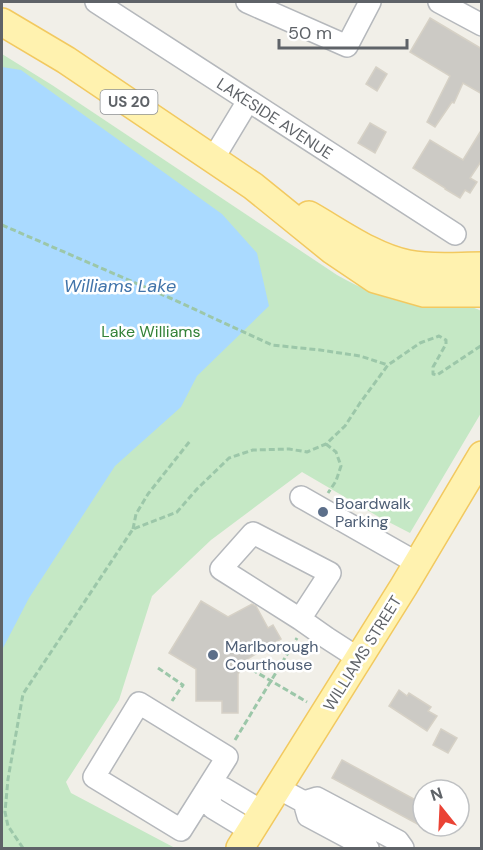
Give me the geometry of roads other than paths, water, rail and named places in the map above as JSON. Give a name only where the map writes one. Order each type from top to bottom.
[{"type":"main road","name":"US 20","points":[[2,22],[66,60],[253,186],[332,250],[375,279],[424,293],[482,293]]},
{"type":"main road","name":"US 20","points":[[253,186],[377,254],[407,264],[482,266]]},
{"type":"main road","name":"WILLIAMS STREET","points":[[252,830],[404,586],[482,455]]},
{"type":"street","name":"LAKESIDE AVENUE","points":[[96,2],[455,234]]},
{"type":"street","points":[[247,2],[347,46],[370,2]]},
{"type":"street","points":[[439,2],[482,25]]},
{"type":"street","points":[[213,159],[248,101]]},
{"type":"street","points":[[310,502],[417,563]]},
{"type":"street","points":[[303,621],[330,573],[253,533],[221,569],[358,658]]},
{"type":"street","points":[[139,703],[227,757],[206,791],[181,831],[94,777],[139,703]]},
{"type":"street","points":[[278,788],[304,802],[317,798],[398,841],[403,849]]},
{"type":"street","points":[[206,791],[213,808],[252,830]]},
{"type":"street","points":[[304,802],[308,816],[368,849]]},
{"type":"water","name":"Williams Lake","points":[[2,67],[21,70],[222,214],[257,253],[269,306],[197,376],[181,407],[115,466],[29,598],[2,650]]},
{"type":"place","name":"Boardwalk Parking","points":[[323,512]]},
{"type":"place","name":"Marlborough Courthouse","points":[[213,655]]},
{"type":"park label","name":"Lake Williams","points":[[151,331]]}]
